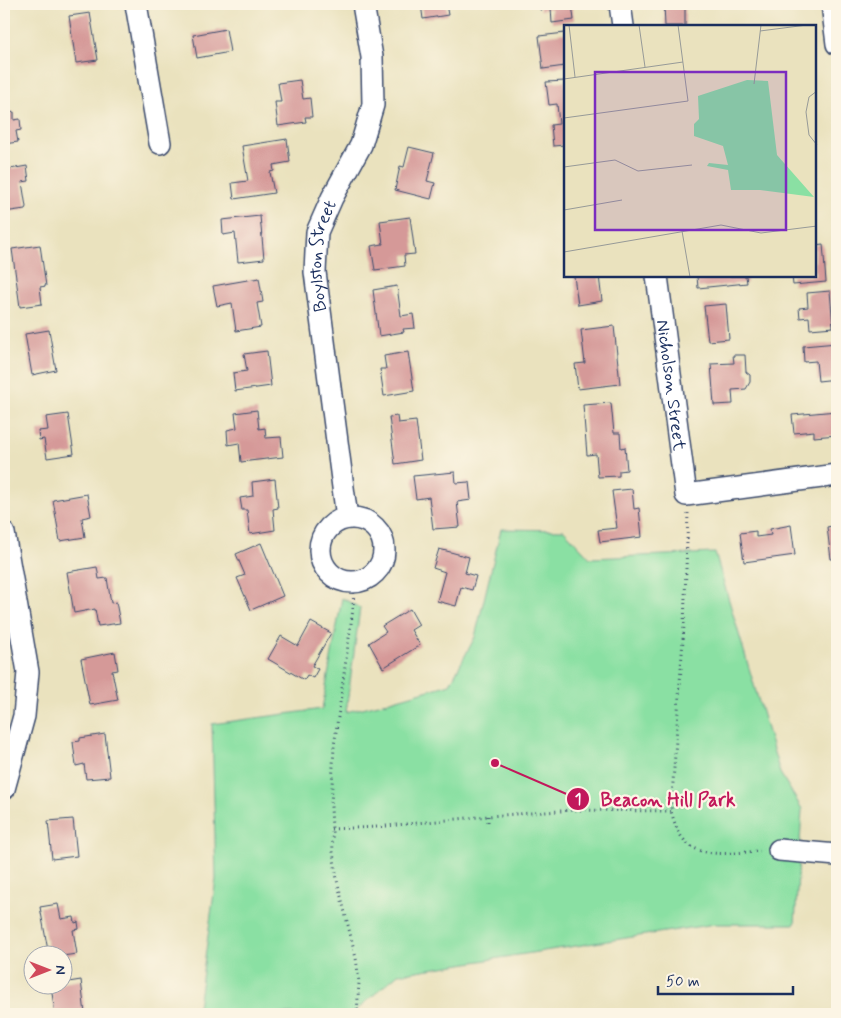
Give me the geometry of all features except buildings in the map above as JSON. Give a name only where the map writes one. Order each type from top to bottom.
[{"type":"street","points":[[136,4],[160,144]]},
{"type":"street","name":"Boylston Street","points":[[347,518],[315,272],[317,232],[332,198],[361,145],[373,105],[372,57],[363,4]]},
{"type":"street","points":[[620,4],[623,25]]},
{"type":"street","points":[[832,4],[837,44]]},
{"type":"street","name":"Nicholson Street","points":[[657,278],[686,495]]},
{"type":"street","points":[[686,495],[837,475]]},
{"type":"street","points":[[347,518],[358,518],[376,528],[382,537],[385,547],[384,558],[373,576],[364,581],[354,583],[344,582],[335,578],[322,563],[320,554],[320,544],[330,527],[338,521],[347,518]]},
{"type":"street","points":[[4,533],[28,672],[24,716],[4,789]]},
{"type":"street","points":[[780,850],[837,855]]},
{"type":"path","points":[[686,495],[688,520],[684,625],[671,811],[676,828],[684,841],[694,849],[708,853],[780,850]]},
{"type":"path","points":[[354,583],[353,609],[334,746],[330,806],[337,880],[356,958],[359,982],[357,1014]]},
{"type":"path","points":[[331,829],[376,827],[574,810],[671,811]]},
{"type":"path","points":[[488,816],[488,824]]},
{"type":"green space","points":[[501,529],[564,530],[590,558],[715,553],[780,773],[802,809],[795,924],[715,924],[398,974],[352,1014],[197,1014],[216,879],[212,724],[322,709],[342,598],[360,608],[346,712],[450,684],[475,637]]},
{"type":"place","name":"Beacon Hill Park","points":[[495,763]]}]
